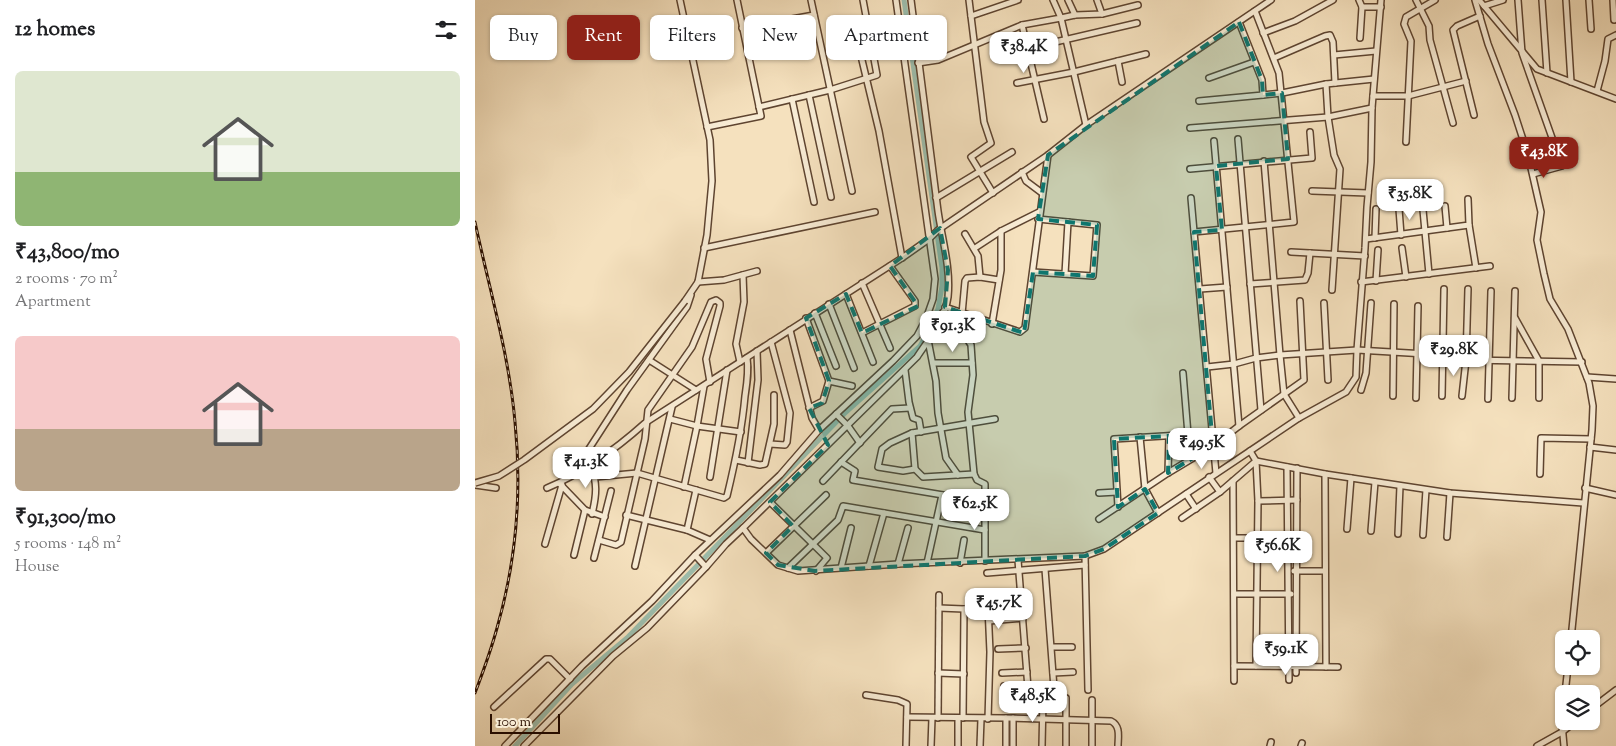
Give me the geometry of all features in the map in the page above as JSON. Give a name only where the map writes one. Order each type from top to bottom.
[{"type":"street","points":[[475,484],[499,476],[593,409],[629,372],[698,282],[712,181],[710,140],[680,1],[688,0]]},
{"type":"street","points":[[707,127],[761,116],[737,0]]},
{"type":"street","points":[[811,0],[814,15]]},
{"type":"street","points":[[759,107],[831,90],[877,74],[863,0]]},
{"type":"street","points":[[505,746],[569,679],[651,602],[696,556],[706,537],[780,475],[819,430],[839,417],[917,336],[927,319],[933,299],[935,279],[896,0]]},
{"type":"street","points":[[525,746],[613,656],[647,628],[704,565],[905,370],[917,357],[937,328],[948,299],[948,270],[939,229],[911,0]]},
{"type":"street","points":[[969,0],[984,119],[991,143],[971,157],[993,193]]},
{"type":"street","points":[[971,16],[1018,0]]},
{"type":"street","points":[[1053,0],[1061,18],[1086,125]]},
{"type":"street","points":[[1068,0],[1075,15]]},
{"type":"street","points":[[1097,0],[1102,14]]},
{"type":"street","points":[[1126,0],[1129,7]]},
{"type":"street","points":[[547,488],[561,484],[620,446],[645,423],[672,408],[696,390],[806,318],[890,266],[939,229],[993,193],[1024,176],[1086,125],[1271,0]]},
{"type":"street","points":[[1263,34],[1295,21],[1333,0]]},
{"type":"street","points":[[1359,0],[1362,7],[1360,38]]},
{"type":"street","points":[[1370,239],[1368,193],[1371,162],[1372,108],[1376,97],[1374,79],[1381,0]]},
{"type":"street","points":[[1416,0],[1429,26],[1430,40],[1453,123]]},
{"type":"street","points":[[1406,142],[1411,41],[1403,24],[1406,17],[1435,0]]},
{"type":"street","points":[[1475,0],[1515,115],[1533,174],[1541,212],[1537,240],[1550,299],[1568,329],[1582,362],[1593,406],[1572,630]]},
{"type":"street","points":[[1479,0],[1537,69],[1616,99]]},
{"type":"street","points":[[1485,6],[1503,0]]},
{"type":"street","points":[[1518,0],[1522,53],[1562,166],[1533,174]]},
{"type":"street","points":[[1542,0],[1547,73]]},
{"type":"street","points":[[1566,0],[1571,82]]},
{"type":"street","points":[[1589,0],[1591,29]]},
{"type":"street","points":[[1613,0],[1614,20]]},
{"type":"street","points":[[919,63],[938,60],[1023,25],[1075,15],[1102,14],[1138,4]]},
{"type":"street","points":[[1362,7],[1381,7]]},
{"type":"street","points":[[1194,232],[1294,222],[1279,74],[1255,11]]},
{"type":"street","points":[[1474,116],[1453,30],[1457,26],[1480,16]]},
{"type":"street","points":[[1239,22],[1262,80],[1263,95]]},
{"type":"street","points":[[1008,53],[1137,23]]},
{"type":"street","points":[[816,24],[853,190]]},
{"type":"street","points":[[1023,25],[1044,119]]},
{"type":"street","points":[[1274,58],[1330,35],[1334,55],[1335,83]]},
{"type":"street","points":[[1597,91],[1605,61],[1607,39],[1616,35]]},
{"type":"street","points":[[1334,55],[1376,51]]},
{"type":"street","points":[[1017,83],[1074,72],[1146,54]]},
{"type":"street","points":[[862,60],[879,131],[902,258]]},
{"type":"street","points":[[1118,61],[1122,82]]},
{"type":"street","points":[[1209,78],[1254,62]]},
{"type":"street","points":[[1199,101],[1282,93],[1326,84],[1374,79]]},
{"type":"street","points":[[1376,97],[1408,96],[1465,81]]},
{"type":"street","points":[[1326,84],[1328,117],[1334,155],[1340,168],[1332,290]]},
{"type":"street","points":[[809,95],[831,197]]},
{"type":"street","points":[[792,99],[814,202]]},
{"type":"street","points":[[1190,128],[1328,117],[1372,108]]},
{"type":"street","points":[[1190,169],[1312,158],[1310,132]]},
{"type":"street","points":[[1239,139],[1261,410]]},
{"type":"street","points":[[1214,141],[1239,426]]},
{"type":"street","points":[[936,198],[1012,152]]},
{"type":"street","points":[[944,309],[1020,332],[1025,328],[1048,155]]},
{"type":"street","points":[[1264,161],[1279,355],[1284,394],[1299,418]]},
{"type":"street","points":[[1024,176],[1042,193]]},
{"type":"street","points":[[1312,191],[1368,193]]},
{"type":"street","points":[[743,528],[778,565],[799,571],[898,564],[985,561],[1045,569],[1085,561],[1158,513],[1188,497],[1212,481],[1216,473],[1191,198]]},
{"type":"street","points":[[1468,199],[1469,224],[1476,268]]},
{"type":"street","points":[[1445,206],[1447,228]]},
{"type":"street","points":[[1361,390],[1366,372],[1363,351],[1365,256],[1376,209]]},
{"type":"street","points":[[1399,209],[1401,235]]},
{"type":"street","points":[[1423,210],[1429,274]]},
{"type":"street","points":[[704,248],[875,212]]},
{"type":"street","points":[[975,248],[1001,231],[1039,212]]},
{"type":"street","points":[[1033,272],[1093,276],[1097,225],[1039,219]]},
{"type":"street","points":[[1065,274],[1068,222]]},
{"type":"street","points":[[1370,239],[1469,224]]},
{"type":"street","points":[[993,324],[999,280],[1001,231]]},
{"type":"street","points":[[965,234],[975,248],[979,260],[980,277]]},
{"type":"street","points":[[1402,248],[1406,277]]},
{"type":"street","points":[[1377,281],[1378,250]]},
{"type":"street","points":[[1291,252],[1365,256]]},
{"type":"street","points":[[1250,284],[1305,280],[1308,273],[1310,253]]},
{"type":"street","points":[[862,334],[914,308],[916,304],[890,266]]},
{"type":"street","points":[[1365,282],[1490,266]]},
{"type":"street","points":[[698,282],[724,280],[757,271]]},
{"type":"street","points":[[740,362],[736,348],[744,302],[743,275]]},
{"type":"street","points":[[962,314],[965,281],[971,277],[999,280]]},
{"type":"street","points":[[862,283],[890,348]]},
{"type":"street","points":[[1200,289],[1227,287]]},
{"type":"street","points":[[1442,396],[1444,289]]},
{"type":"street","points":[[1462,396],[1466,360],[1467,289]]},
{"type":"street","points":[[582,469],[585,455],[627,390],[687,307],[692,291]]},
{"type":"street","points":[[1488,399],[1491,291]]},
{"type":"street","points":[[1512,398],[1515,291]]},
{"type":"street","points":[[846,294],[873,362]]},
{"type":"street","points":[[599,540],[616,545],[621,542],[645,439],[645,423],[648,410],[673,376],[695,340],[711,302],[716,300],[720,303],[720,306],[706,359],[710,382]]},
{"type":"street","points":[[1099,519],[1168,472],[1213,446],[1304,380],[1299,301]]},
{"type":"street","points":[[1324,303],[1328,380]]},
{"type":"street","points":[[1182,518],[1233,481],[1253,456],[1299,418],[1345,392],[1357,377],[1371,303]]},
{"type":"street","points":[[829,304],[854,368]]},
{"type":"street","points":[[1393,396],[1394,304]]},
{"type":"street","points":[[1417,398],[1419,306]]},
{"type":"street","points":[[944,309],[957,323],[971,344],[972,390],[968,412],[975,474],[977,480],[985,484],[985,561]]},
{"type":"street","points":[[815,313],[836,366]]},
{"type":"street","points":[[1514,317],[1539,361],[1539,398]]},
{"type":"street","points":[[806,318],[829,381],[823,401],[809,408]]},
{"type":"street","points":[[790,330],[809,408],[819,430]]},
{"type":"street","points":[[928,340],[946,458],[958,475]]},
{"type":"street","points":[[770,444],[785,445],[787,442],[790,412],[771,342]]},
{"type":"street","points":[[748,463],[759,375],[757,351]]},
{"type":"street","points":[[1207,366],[1234,364],[1279,355],[1363,351],[1443,355],[1466,360],[1582,362]]},
{"type":"street","points":[[595,477],[637,473],[724,498],[727,496],[741,432],[748,369],[747,358]]},
{"type":"street","points":[[649,360],[696,390]]},
{"type":"street","points":[[933,364],[972,363]]},
{"type":"street","points":[[710,477],[727,370]]},
{"type":"street","points":[[905,370],[910,408],[913,418],[919,420],[921,432]]},
{"type":"street","points":[[1183,373],[1190,459]]},
{"type":"street","points":[[1587,377],[1616,379]]},
{"type":"street","points":[[829,381],[852,386]]},
{"type":"street","points":[[683,486],[704,386]]},
{"type":"street","points":[[736,460],[765,464],[774,418],[773,395]]},
{"type":"street","points":[[635,566],[672,408]]},
{"type":"street","points":[[823,481],[892,409],[910,408]]},
{"type":"street","points":[[839,417],[860,443]]},
{"type":"street","points":[[915,469],[903,471],[878,467],[882,449],[912,433],[995,419]]},
{"type":"street","points":[[670,420],[741,432]]},
{"type":"street","points":[[912,433],[915,469],[923,477],[975,474]]},
{"type":"street","points":[[1168,472],[1169,436]]},
{"type":"street","points":[[1118,507],[1115,438],[1181,436]]},
{"type":"street","points":[[1140,437],[1145,489],[1158,513]]},
{"type":"street","points":[[1541,474],[1541,438],[1591,439]]},
{"type":"street","points":[[1590,447],[1616,450]]},
{"type":"street","points":[[1253,456],[1258,501],[1256,666]]},
{"type":"street","points":[[1216,473],[1253,456],[1287,467],[1426,490],[1583,503]]},
{"type":"street","points":[[841,462],[855,470],[853,480],[985,502]]},
{"type":"street","points":[[591,464],[597,493],[592,514]]},
{"type":"street","points":[[1287,467],[1289,680]]},
{"type":"street","points":[[1296,673],[1297,468]]},
{"type":"street","points":[[1325,474],[1326,667]]},
{"type":"street","points":[[1347,529],[1351,478]]},
{"type":"street","points":[[1212,481],[1219,492]]},
{"type":"street","points":[[1233,481],[1235,538],[1234,682]]},
{"type":"street","points":[[1371,531],[1375,482]]},
{"type":"street","points":[[475,484],[496,488]]},
{"type":"street","points":[[561,484],[585,510],[605,517]]},
{"type":"street","points":[[545,544],[561,484]]},
{"type":"street","points":[[1398,534],[1400,486]]},
{"type":"street","points":[[1585,488],[1616,494]]},
{"type":"street","points":[[687,530],[696,490]]},
{"type":"street","points":[[1423,535],[1426,490]]},
{"type":"street","points":[[594,558],[611,492]]},
{"type":"street","points":[[1099,493],[1117,492]]},
{"type":"street","points":[[1447,537],[1450,493]]},
{"type":"street","points":[[765,553],[825,495]]},
{"type":"street","points":[[927,563],[942,495]]},
{"type":"street","points":[[1188,497],[1196,509]]},
{"type":"street","points":[[1258,501],[1297,500]]},
{"type":"street","points":[[769,502],[827,558],[815,571]]},
{"type":"street","points":[[788,568],[837,520],[843,506],[985,530]]},
{"type":"street","points":[[574,555],[585,510]]},
{"type":"street","points":[[869,566],[884,513]]},
{"type":"street","points":[[626,514],[706,537]]},
{"type":"street","points":[[841,568],[851,528]]},
{"type":"street","points":[[898,564],[908,528]]},
{"type":"street","points":[[1235,538],[1257,538]]},
{"type":"street","points":[[960,563],[963,540]]},
{"type":"street","points":[[696,556],[704,565]]},
{"type":"street","points":[[987,573],[1019,565],[1085,561]]},
{"type":"street","points":[[1085,561],[1088,690]]},
{"type":"street","points":[[1019,565],[1029,701]]},
{"type":"street","points":[[1045,569],[1054,688]]},
{"type":"street","points":[[1288,570],[1325,571]]},
{"type":"street","points":[[988,719],[988,607],[990,598],[1021,594]]},
{"type":"street","points":[[1234,594],[1296,594]]},
{"type":"street","points":[[931,746],[938,673],[939,595]]},
{"type":"street","points":[[939,608],[964,609],[988,607]]},
{"type":"street","points":[[958,746],[964,674],[964,609]]},
{"type":"street","points":[[989,621],[1023,618]]},
{"type":"street","points":[[1051,647],[1072,647]]},
{"type":"street","points":[[998,649],[1026,648]]},
{"type":"street","points":[[494,707],[546,659],[550,659],[569,679]]},
{"type":"street","points":[[1234,666],[1337,667]]},
{"type":"street","points":[[1002,673],[1027,672]]},
{"type":"street","points":[[1053,672],[1073,672]]},
{"type":"street","points":[[938,673],[964,674]]},
{"type":"street","points":[[1004,686],[1028,685]]},
{"type":"street","points":[[1600,703],[1616,690]]},
{"type":"street","points":[[866,695],[904,701],[907,704],[907,746]]},
{"type":"street","points":[[1067,698],[1067,746]]},
{"type":"street","points":[[1042,746],[1043,700]]},
{"type":"street","points":[[1092,700],[1092,746]]},
{"type":"street","points":[[907,717],[1111,721],[1118,728],[1118,746]]},
{"type":"street","points":[[980,746],[981,718]]},
{"type":"street","points":[[1006,718],[1006,746]]},
{"type":"street","points":[[1013,718],[1013,746]]},
{"type":"street","points":[[1562,730],[1564,744]]},
{"type":"street","points":[[1537,746],[1566,730]]},
{"type":"highlighted area","points":[[1239,22],[1262,80],[1263,95],[1282,93],[1288,159],[1216,166],[1222,230],[1194,232],[1213,446],[1168,473],[1169,436],[1114,439],[1118,507],[1145,489],[1158,513],[1104,549],[1085,556],[815,571],[778,565],[766,553],[793,526],[770,502],[828,445],[809,408],[822,403],[829,381],[806,318],[846,294],[862,333],[918,306],[890,266],[940,228],[948,270],[945,307],[992,324],[1024,333],[1033,272],[1093,276],[1097,225],[1038,219],[1048,155]]},
{"type":"waterway","points":[[515,746],[572,684],[627,638],[844,414],[920,346],[929,331],[938,309],[942,286],[942,268],[904,0]]},
{"type":"railway","points":[[475,222],[508,371],[515,422],[518,474],[516,526],[509,578],[495,636],[475,693]]}]
